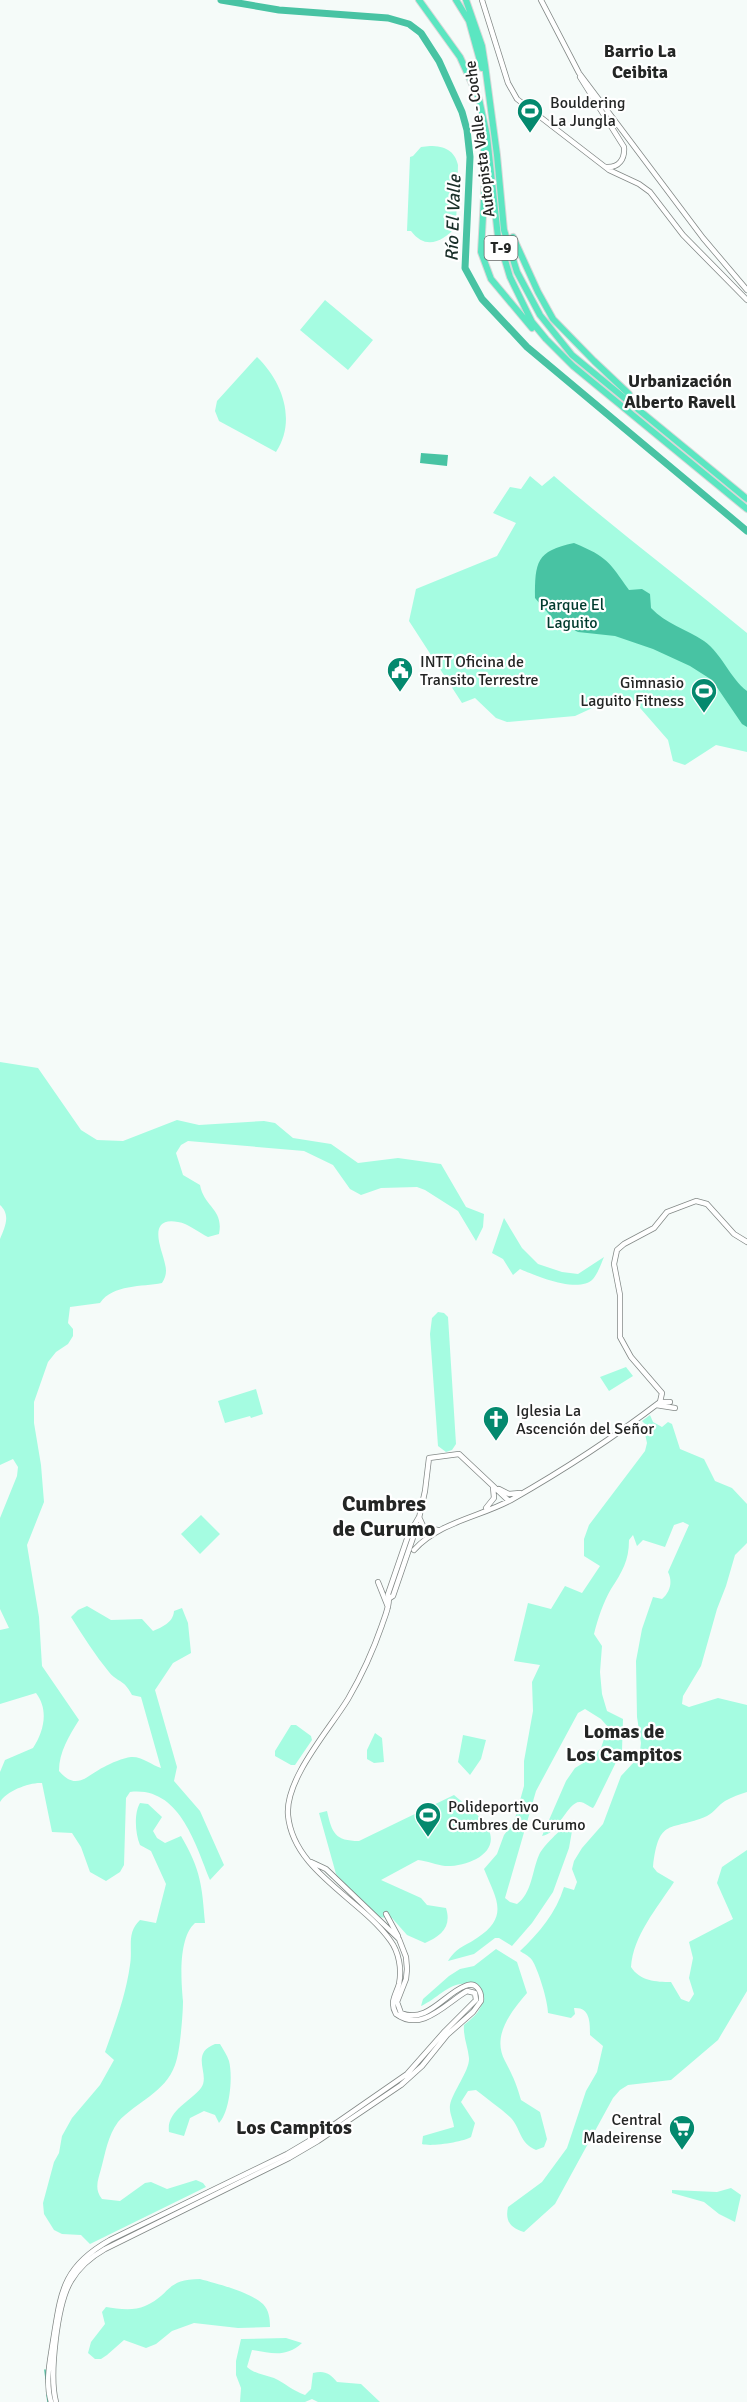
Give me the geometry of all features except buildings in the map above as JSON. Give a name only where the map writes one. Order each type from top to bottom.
[{"type":"highway","name":"Autopista Valle - Coche","points":[[419,0],[460,57],[472,79],[482,108],[487,136],[498,237],[510,277],[532,322],[573,366],[747,509]]},
{"type":"highway","points":[[456,0],[468,21],[484,80],[488,85]]},
{"type":"highway","name":"Autopista Valle - Coche","points":[[466,0],[482,46],[497,155],[504,230],[517,272],[540,315],[572,355],[747,499]]},
{"type":"highway","name":"T-9","points":[[482,108],[485,179],[482,252],[491,279],[539,335],[573,366]]},
{"type":"highway","points":[[513,237],[538,292],[554,319],[628,394],[631,403]]},
{"type":"main road","points":[[541,0],[579,73],[703,238],[747,290]]},
{"type":"main road","points":[[482,1],[512,91],[530,109],[604,166],[650,192],[683,235],[747,300]]},
{"type":"main road","points":[[579,73],[581,81],[621,140],[624,157],[620,175]]},
{"type":"main road","points":[[604,166],[616,166],[624,157]]},
{"type":"main road","points":[[658,1404],[660,1390],[624,1346],[620,1337],[620,1295],[614,1264],[617,1250],[654,1228],[667,1212],[696,1201],[707,1204],[734,1234],[747,1242]]},
{"type":"main road","points":[[414,1550],[441,1530],[509,1501],[565,1468],[658,1404],[670,1402]]},
{"type":"main road","points":[[658,1404],[675,1408]]},
{"type":"main road","points":[[51,2402],[48,2387],[49,2363],[59,2297],[69,2275],[88,2254],[110,2240],[287,2154],[319,2135],[408,2074],[445,2031],[476,2000],[475,1993],[470,1990],[429,2017],[412,2020],[398,2015],[393,2009],[392,2002],[398,1986],[400,1966],[392,1942],[320,1874],[297,1842],[288,1810],[291,1791],[299,1774],[364,1671],[390,1598],[393,1596],[408,1536],[419,1517],[429,1458],[459,1454],[509,1501]]},
{"type":"main road","points":[[490,1482],[504,1492],[524,1492]]},
{"type":"main road","points":[[476,1514],[492,1502],[494,1494],[490,1482]]},
{"type":"main road","points":[[419,1517],[420,1523],[426,1529],[441,1530]]},
{"type":"main road","points":[[403,1558],[412,1556]]},
{"type":"main road","points":[[378,1582],[388,1607]]},
{"type":"main road","points":[[310,1861],[326,1869],[399,1939]]},
{"type":"main road","points":[[56,2402],[53,2363],[63,2301],[71,2281],[84,2264],[105,2249],[289,2158],[318,2141],[411,2078],[447,2035],[480,2004],[482,1998],[480,1991],[476,1986],[470,1984],[460,1988],[426,2011],[413,2015],[401,2013],[397,2002],[406,1979],[406,1957],[386,1914]]},
{"type":"green space","points":[[430,146],[449,150],[458,165],[456,227],[446,236],[434,242],[423,241],[411,231],[407,231],[410,157],[421,147]]},
{"type":"green space","points":[[325,300],[373,340],[348,370],[300,330]]},
{"type":"green space","points":[[257,357],[273,377],[284,402],[285,427],[276,452],[219,421],[215,411],[217,401]]},
{"type":"green space","name":"Parque El Laguito","points":[[530,476],[542,486],[554,476],[747,633],[747,752],[716,745],[685,765],[673,761],[668,740],[634,701],[614,698],[575,716],[507,722],[496,718],[475,698],[462,703],[409,621],[416,589],[497,556],[516,523],[493,513],[510,487],[521,489]]},
{"type":"green space","points":[[0,1062],[38,1068],[81,1130],[97,1140],[123,1141],[177,1120],[199,1125],[264,1121],[275,1123],[293,1138],[331,1144],[358,1163],[398,1158],[441,1164],[466,1207],[484,1214],[483,1227],[476,1241],[458,1211],[417,1187],[381,1188],[361,1195],[350,1189],[333,1165],[304,1151],[188,1141],[181,1145],[176,1153],[183,1175],[200,1185],[205,1198],[219,1219],[219,1234],[208,1237],[182,1223],[162,1224],[158,1236],[166,1272],[162,1283],[120,1289],[112,1292],[100,1303],[70,1307],[68,1323],[73,1329],[73,1336],[68,1344],[56,1352],[48,1362],[34,1402],[34,1423],[44,1502],[27,1545],[39,1617],[42,1666],[79,1720],[68,1738],[59,1764],[59,1771],[65,1777],[77,1781],[114,1762],[131,1757],[143,1759],[161,1768],[141,1697],[132,1695],[123,1683],[109,1672],[71,1617],[78,1610],[87,1606],[111,1620],[142,1619],[153,1631],[172,1619],[174,1611],[182,1608],[188,1623],[191,1653],[173,1663],[155,1690],[177,1767],[174,1781],[200,1811],[224,1865],[210,1880],[183,1820],[173,1807],[161,1798],[147,1793],[130,1792],[126,1798],[124,1865],[120,1872],[106,1881],[90,1872],[81,1847],[72,1833],[52,1832],[42,1783],[19,1788],[7,1794],[0,1802],[0,1772],[5,1760],[33,1748],[40,1735],[44,1713],[36,1693],[0,1704],[0,1630],[9,1628],[0,1609],[0,1518],[17,1476],[18,1467],[13,1459],[0,1465],[0,1239],[6,1217],[0,1205]]},
{"type":"green space","points":[[504,1218],[522,1248],[538,1264],[562,1272],[578,1274],[604,1257],[595,1277],[578,1285],[557,1282],[520,1269],[513,1275],[503,1259],[492,1253]]},
{"type":"green space","points":[[438,1312],[448,1317],[456,1444],[452,1450],[446,1452],[438,1446],[430,1334],[432,1318]]},
{"type":"green space","points":[[626,1367],[633,1376],[609,1391],[600,1377]]},
{"type":"green space","points":[[256,1389],[263,1414],[225,1423],[218,1401]]},
{"type":"green space","points":[[650,1415],[653,1422],[662,1427],[668,1422],[672,1424],[680,1449],[704,1459],[715,1481],[732,1488],[747,1504],[747,1543],[735,1555],[701,1666],[683,1696],[682,1704],[689,1707],[718,1698],[747,1705],[747,1792],[720,1804],[707,1816],[668,1828],[663,1833],[659,1840],[653,1867],[674,1882],[641,1933],[631,1967],[644,1978],[671,1982],[681,1999],[689,2002],[694,1994],[689,1978],[693,1958],[689,1942],[733,1919],[717,1883],[722,1867],[747,1850],[747,1991],[718,2040],[671,2080],[628,2085],[620,2090],[613,2098],[555,2204],[524,2232],[515,2228],[508,2220],[508,2207],[542,2182],[567,2148],[586,2091],[597,2072],[603,2046],[590,2035],[588,2016],[583,2010],[574,2008],[575,2014],[571,2018],[548,2013],[545,1993],[534,1964],[520,1951],[546,1922],[564,1887],[574,1890],[577,1882],[572,1869],[574,1861],[603,1824],[621,1776],[634,1762],[640,1751],[636,1661],[642,1629],[653,1597],[662,1599],[669,1590],[668,1572],[689,1525],[683,1522],[674,1525],[665,1547],[643,1540],[637,1546],[633,1535],[629,1540],[624,1566],[601,1611],[594,1634],[602,1646],[600,1672],[602,1694],[607,1711],[623,1719],[622,1750],[593,1808],[582,1802],[576,1803],[553,1830],[542,1836],[566,1781],[575,1768],[590,1759],[601,1748],[608,1727],[601,1719],[585,1709],[578,1713],[536,1791],[505,1898],[517,1904],[522,1899],[529,1888],[541,1851],[569,1823],[572,1831],[569,1848],[553,1892],[532,1923],[512,1946],[495,1938],[474,1954],[448,1961],[458,1950],[487,1930],[497,1914],[496,1898],[484,1869],[497,1854],[504,1835],[514,1822],[524,1786],[524,1761],[533,1711],[532,1682],[540,1665],[514,1661],[528,1603],[551,1609],[565,1586],[582,1593],[600,1566],[584,1556],[584,1539],[589,1525],[645,1451],[647,1443],[645,1434],[650,1429],[642,1421]]},
{"type":"green space","points":[[201,1515],[220,1534],[200,1554],[181,1534]]},
{"type":"green space","points":[[291,1725],[296,1725],[311,1736],[312,1740],[295,1765],[275,1756],[275,1751]]},
{"type":"green space","points":[[375,1733],[382,1738],[384,1762],[374,1763],[367,1759],[367,1750]]},
{"type":"green space","points":[[463,1735],[486,1740],[481,1759],[470,1775],[458,1762]]},
{"type":"green space","points":[[454,1795],[479,1817],[489,1830],[491,1840],[489,1848],[475,1860],[455,1866],[418,1860],[381,1880],[421,1898],[427,1905],[446,1908],[448,1920],[444,1930],[425,1943],[407,1935],[392,1918],[375,1917],[336,1874],[319,1813],[327,1811],[333,1830],[340,1837],[359,1841]]},
{"type":"green space","points":[[140,1803],[148,1804],[162,1817],[153,1831],[157,1838],[165,1843],[181,1836],[188,1848],[199,1878],[205,1923],[195,1923],[183,1949],[181,1971],[183,2001],[180,2043],[175,2065],[157,2090],[118,2122],[107,2145],[97,2188],[102,2199],[120,2201],[145,2183],[151,2182],[167,2189],[196,2180],[206,2187],[90,2244],[81,2235],[62,2234],[54,2230],[44,2214],[43,2203],[62,2136],[72,2118],[100,2085],[114,2060],[105,2052],[126,1987],[133,1930],[140,1920],[156,1923],[166,1884],[151,1851],[140,1845],[138,1840],[136,1818]]},
{"type":"green space","points":[[496,1949],[517,1962],[527,1993],[505,2024],[500,2042],[501,2051],[521,2100],[540,2112],[547,2139],[544,2147],[536,2150],[530,2147],[510,2117],[476,2090],[468,2091],[461,2102],[475,2123],[471,2137],[447,2144],[422,2144],[423,2136],[454,2127],[450,2105],[469,2063],[464,2025],[480,2008],[483,1994],[474,1987],[459,1984],[421,2006],[423,1999],[449,1976],[460,1969],[474,1966]]},
{"type":"green space","points":[[215,2044],[220,2044],[230,2068],[230,2094],[223,2118],[219,2123],[215,2115],[204,2111],[190,2118],[184,2136],[169,2132],[171,2118],[201,2088],[204,2077],[203,2053]]},
{"type":"green space","points":[[731,2188],[741,2195],[735,2222],[719,2214],[704,2202],[672,2193],[672,2190],[717,2192]]},
{"type":"green space","points":[[200,2279],[233,2289],[263,2304],[267,2309],[270,2327],[238,2328],[194,2323],[172,2331],[156,2344],[146,2348],[124,2340],[101,2359],[95,2359],[88,2353],[91,2342],[105,2324],[102,2312],[106,2307],[141,2308],[180,2282]]},
{"type":"green space","points":[[286,2338],[302,2343],[284,2353],[252,2350],[247,2367],[274,2378],[305,2395],[311,2389],[313,2373],[324,2372],[337,2382],[361,2384],[380,2402],[318,2402],[312,2399],[305,2402],[240,2402],[241,2388],[236,2375],[236,2361],[241,2339]]},
{"type":"shaded area","points":[[421,453],[448,455],[447,466],[420,463]]},
{"type":"shaded area","points":[[574,543],[607,561],[629,590],[642,589],[650,594],[651,608],[657,614],[710,646],[747,691],[747,727],[742,724],[712,680],[690,666],[653,649],[615,636],[578,632],[554,620],[535,598],[537,567],[545,554],[561,546]]},
{"type":"waterway","name":"Río El Valle","points":[[221,0],[279,10],[388,18],[409,24],[421,33],[439,61],[462,112],[467,130],[470,157],[465,268],[482,299],[527,347],[747,531]]},
{"type":"waterway","points":[[45,2370],[46,2379]]},
{"type":"waterway","points":[[47,2395],[48,2402]]},
{"type":"place","name":"Bouldering La Jungla","points":[[530,134]]},
{"type":"place","name":"INTT Oficina de Transito Terrestre","points":[[400,693]]},
{"type":"place","name":"Gimnasio Laguito Fitness","points":[[704,714]]},
{"type":"place","name":"Iglesia La Ascención del Señor","points":[[496,1442]]},
{"type":"place","name":"Polideportivo Cumbres de Curumo","points":[[428,1838]]},
{"type":"place","name":"Central Madeirense","points":[[682,2151]]},
{"type":"district","name":"Barrio La Ceibita","points":[[640,61]]},
{"type":"district","name":"Urbanización Alberto Ravell","points":[[680,391]]},
{"type":"district","name":"Cumbres de Curumo","points":[[384,1516]]},
{"type":"district","name":"Lomas de Los Campitos","points":[[624,1742]]},
{"type":"district","name":"Los Campitos","points":[[294,2127]]}]
